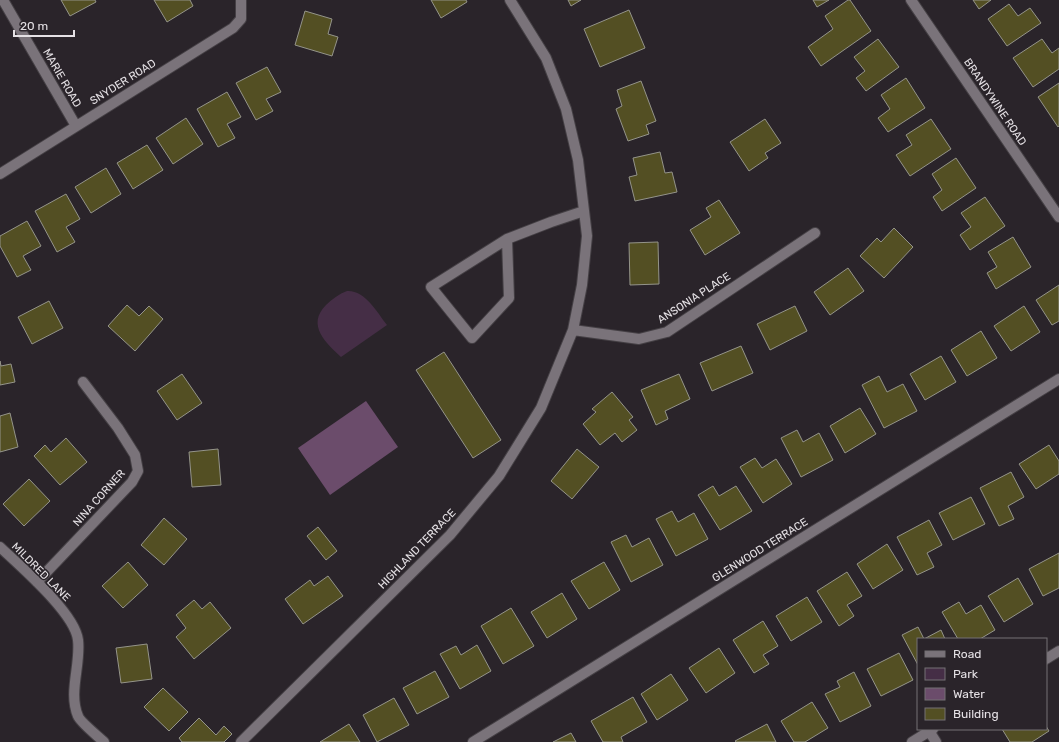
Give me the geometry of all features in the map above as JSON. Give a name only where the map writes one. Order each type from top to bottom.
[{"type":"street","name":"MARIE ROAD","points":[[3,0],[76,126]]},
{"type":"street","name":"SNYDER ROAD","points":[[0,174],[233,28],[241,19],[241,0]]},
{"type":"street","name":"HIGHLAND TERRACE","points":[[241,742],[450,535],[499,476],[541,408],[573,330],[582,285],[587,236],[578,160],[566,109],[546,58],[510,0]]},
{"type":"street","name":"BRANDYWINE ROAD","points":[[911,0],[1059,217]]},
{"type":"street","points":[[508,239],[509,298],[472,338],[431,287],[508,239],[551,222],[584,212]]},
{"type":"street","name":"ANSONIA PLACE","points":[[573,330],[639,339],[667,332],[815,233]]},
{"type":"street","name":"GLENWOOD TERRACE","points":[[473,742],[1059,379]]},
{"type":"street","name":"NINA CORNER","points":[[37,582],[132,482],[138,472],[135,455],[118,428],[83,382]]},
{"type":"street","name":"MILDRED LANE","points":[[0,547],[37,582],[69,618],[78,639],[74,697],[78,717],[104,742]]},
{"type":"street","points":[[1047,658],[1059,651]]},
{"type":"street","points":[[912,742],[931,730],[936,742]]},
{"type":"green space","points":[[347,291],[359,294],[365,298],[375,308],[387,325],[341,357],[324,340],[318,327],[318,320],[320,312],[326,305]]},
{"type":"water","points":[[366,401],[398,447],[330,495],[298,448]]},
{"type":"building","points":[[61,0],[95,0],[96,2],[70,16]]},
{"type":"building","points":[[154,0],[190,0],[193,6],[167,22]]},
{"type":"building","points":[[431,0],[466,0],[467,2],[441,18]]},
{"type":"building","points":[[568,0],[581,0],[571,6]]},
{"type":"building","points":[[813,0],[829,0],[817,7]]},
{"type":"building","points":[[850,0],[871,31],[821,66],[808,47],[833,29],[825,16]]},
{"type":"building","points":[[973,0],[991,0],[979,9]]},
{"type":"building","points":[[1009,4],[1018,16],[1030,8],[1041,23],[1007,46],[988,19]]},
{"type":"building","points":[[629,10],[645,48],[600,67],[584,29]]},
{"type":"building","points":[[305,11],[332,19],[328,34],[338,37],[332,56],[295,45]]},
{"type":"building","points":[[878,39],[899,67],[866,91],[856,78],[865,71],[854,57]]},
{"type":"building","points":[[1042,39],[1052,53],[1059,48],[1059,69],[1033,87],[1013,58]]},
{"type":"building","points":[[267,67],[281,92],[266,99],[273,111],[256,120],[236,83]]},
{"type":"building","points":[[906,78],[925,108],[888,132],[878,118],[890,109],[881,95]]},
{"type":"building","points":[[641,81],[656,121],[646,125],[649,134],[628,141],[616,109],[622,106],[617,90]]},
{"type":"building","points":[[1059,83],[1059,126],[1058,127],[1038,97]]},
{"type":"building","points":[[227,92],[241,117],[227,124],[235,138],[218,147],[197,109]]},
{"type":"building","points":[[186,118],[203,144],[173,164],[156,138]]},
{"type":"building","points":[[765,119],[781,143],[765,153],[768,158],[749,171],[730,142]]},
{"type":"building","points":[[931,119],[951,149],[910,176],[896,155],[912,145],[906,135]]},
{"type":"building","points":[[147,145],[163,170],[133,189],[117,163]]},
{"type":"building","points":[[660,152],[665,173],[672,172],[677,192],[635,201],[629,177],[637,175],[633,158]]},
{"type":"building","points":[[956,158],[976,188],[942,211],[933,197],[942,190],[932,174]]},
{"type":"building","points":[[106,168],[121,194],[91,213],[75,187]]},
{"type":"building","points":[[66,194],[80,219],[66,227],[75,242],[57,252],[35,211]]},
{"type":"building","points":[[985,197],[1005,226],[970,250],[960,235],[971,227],[961,213]]},
{"type":"building","points":[[719,200],[740,233],[705,255],[690,230],[711,217],[706,208]]},
{"type":"building","points":[[27,221],[41,246],[23,256],[31,270],[17,277],[0,246],[0,236]]},
{"type":"building","points":[[894,228],[913,247],[884,278],[860,256],[877,238],[881,242]]},
{"type":"building","points":[[1013,237],[1031,267],[996,289],[987,273],[997,267],[988,252]]},
{"type":"building","points":[[658,242],[659,284],[630,285],[629,243]]},
{"type":"building","points":[[848,268],[864,291],[830,315],[814,292]]},
{"type":"building","points":[[1059,285],[1059,321],[1052,325],[1036,300]]},
{"type":"building","points":[[49,301],[63,328],[32,344],[18,317]]},
{"type":"building","points":[[127,305],[139,316],[149,306],[163,319],[135,351],[108,326]]},
{"type":"building","points":[[795,306],[807,331],[770,350],[757,324]]},
{"type":"building","points":[[1024,306],[1040,332],[1011,351],[994,326]]},
{"type":"building","points":[[981,331],[997,358],[967,376],[951,350]]},
{"type":"building","points":[[741,346],[753,373],[712,391],[700,363]]},
{"type":"building","points":[[444,352],[501,440],[473,458],[416,370]]},
{"type":"building","points":[[941,356],[956,382],[925,400],[910,374]]},
{"type":"building","points":[[0,361],[1,366],[11,364],[15,382],[0,385]]},
{"type":"building","points":[[182,374],[202,403],[177,420],[157,391]]},
{"type":"building","points":[[679,374],[690,399],[665,411],[668,419],[656,425],[641,390]]},
{"type":"building","points":[[879,376],[887,392],[903,384],[917,411],[884,428],[862,385]]},
{"type":"building","points":[[612,392],[633,417],[629,420],[637,430],[622,442],[615,433],[600,445],[583,424],[596,412],[592,409]]},
{"type":"building","points":[[860,408],[876,434],[845,453],[830,426]]},
{"type":"building","points":[[10,413],[18,447],[0,452],[0,416]]},
{"type":"building","points":[[797,430],[803,442],[819,433],[833,460],[801,477],[781,438]]},
{"type":"building","points":[[66,438],[87,462],[60,485],[34,456],[45,445],[51,452]]},
{"type":"building","points":[[1049,445],[1059,461],[1059,474],[1036,489],[1019,464]]},
{"type":"building","points":[[218,449],[221,485],[192,487],[189,452]]},
{"type":"building","points":[[577,449],[599,467],[572,499],[551,481]]},
{"type":"building","points":[[755,458],[762,468],[776,459],[792,484],[763,503],[740,467]]},
{"type":"building","points":[[1011,472],[1024,497],[1008,506],[1014,519],[999,526],[980,488]]},
{"type":"building","points":[[29,479],[50,501],[24,526],[3,504]]},
{"type":"building","points":[[713,486],[719,496],[736,486],[752,511],[720,530],[698,495]]},
{"type":"building","points":[[971,497],[985,524],[953,540],[939,513]]},
{"type":"building","points":[[672,511],[678,522],[694,513],[708,539],[676,556],[656,519]]},
{"type":"building","points":[[164,518],[187,539],[164,565],[141,545]]},
{"type":"building","points":[[929,520],[942,545],[927,553],[934,567],[917,575],[897,537]]},
{"type":"building","points":[[318,527],[337,551],[326,560],[307,536]]},
{"type":"building","points":[[626,535],[632,547],[649,538],[663,565],[631,582],[611,542]]},
{"type":"building","points":[[887,544],[903,570],[873,589],[857,564]]},
{"type":"building","points":[[1059,553],[1059,588],[1043,596],[1029,569]]},
{"type":"building","points":[[128,562],[148,585],[123,608],[102,586]]},
{"type":"building","points":[[604,562],[620,590],[589,609],[571,581]]},
{"type":"building","points":[[847,572],[862,596],[847,605],[854,616],[839,626],[817,591]]},
{"type":"building","points":[[328,576],[343,596],[303,624],[285,599],[310,580],[314,586]]},
{"type":"building","points":[[1018,578],[1033,604],[1004,622],[988,596]]},
{"type":"building","points":[[562,593],[577,619],[547,638],[531,612]]},
{"type":"building","points":[[807,597],[822,622],[791,641],[776,616]]},
{"type":"building","points":[[194,600],[202,609],[210,602],[231,628],[194,659],[176,637],[186,628],[176,615]]},
{"type":"building","points":[[959,602],[966,614],[981,605],[995,630],[982,638],[957,638],[942,612]]},
{"type":"building","points":[[511,608],[534,646],[503,664],[481,626]]},
{"type":"building","points":[[763,621],[778,646],[763,655],[769,664],[754,673],[733,640]]},
{"type":"building","points":[[918,627],[924,638],[917,638],[917,663],[902,635]]},
{"type":"building","points":[[941,630],[945,638],[926,638]]},
{"type":"building","points":[[147,644],[152,679],[121,683],[116,648]]},
{"type":"building","points":[[477,645],[491,671],[460,689],[440,654],[456,646],[461,655]]},
{"type":"building","points":[[719,648],[735,673],[706,693],[689,668]]},
{"type":"building","points":[[899,653],[913,680],[881,696],[867,669]]},
{"type":"building","points":[[435,671],[449,697],[417,714],[403,688]]},
{"type":"building","points":[[854,672],[871,706],[840,722],[825,694],[840,687],[837,681]]},
{"type":"building","points":[[671,674],[688,700],[657,720],[641,694]]},
{"type":"building","points":[[163,688],[188,712],[169,731],[144,707]]},
{"type":"building","points":[[633,697],[647,722],[621,737],[623,742],[603,742],[591,721]]},
{"type":"building","points":[[394,698],[409,725],[377,742],[363,715]]},
{"type":"building","points":[[812,702],[828,728],[805,742],[794,742],[781,721]]},
{"type":"building","points":[[199,718],[216,735],[224,726],[232,734],[224,742],[182,742],[179,738]]},
{"type":"building","points":[[349,724],[360,742],[320,742]]},
{"type":"building","points":[[767,724],[776,742],[735,741]]},
{"type":"building","points":[[1047,728],[1049,731],[1032,742],[1010,742],[1003,730],[1047,730]]},
{"type":"building","points":[[571,733],[576,742],[553,742]]}]
